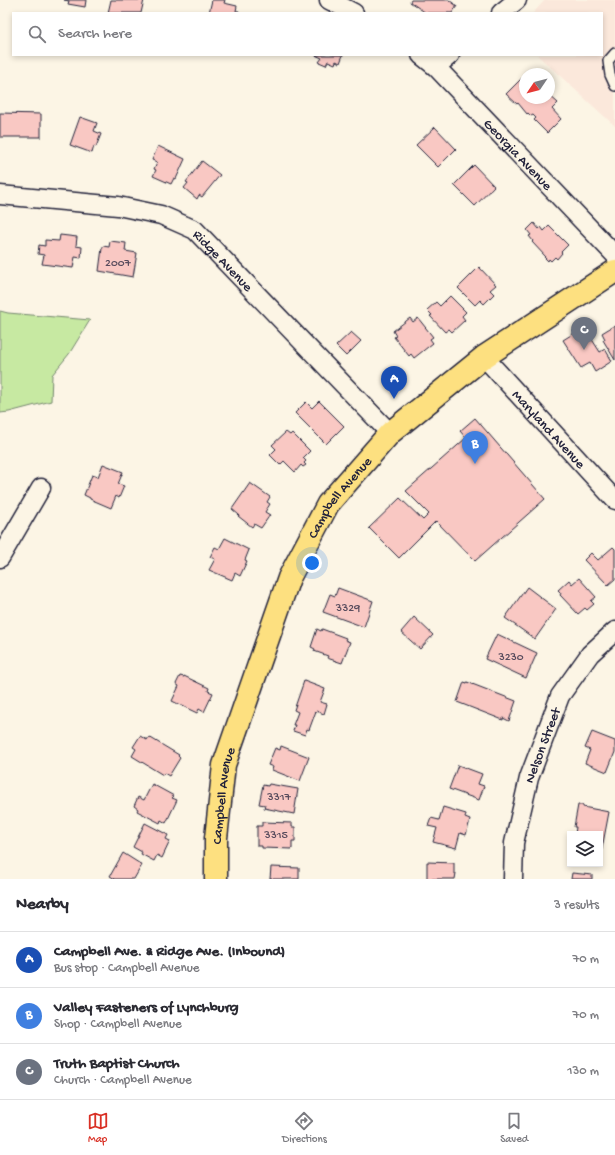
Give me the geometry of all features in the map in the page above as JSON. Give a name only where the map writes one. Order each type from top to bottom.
[{"type":"main road","name":"Campbell Avenue","points":[[216,879],[216,838],[224,765],[289,578],[328,504],[390,433],[484,357],[615,271]]},
{"type":"street","points":[[329,0],[352,12]]},
{"type":"street","points":[[502,12],[517,0]]},
{"type":"street","name":"Georgia Avenue","points":[[422,56],[436,67],[615,255]]},
{"type":"street","points":[[436,67],[449,56]]},
{"type":"street","name":"Ridge Avenue","points":[[0,195],[118,206],[161,215],[195,230],[390,433]]},
{"type":"street","name":"Maryland Avenue","points":[[484,357],[615,500]]},
{"type":"street","points":[[0,558],[41,488]]},
{"type":"street","name":"Nelson Street","points":[[513,879],[514,843],[529,778],[560,696],[590,654],[615,632]]},
{"type":"lane","points":[[615,53],[608,61],[610,75],[615,86]]},
{"type":"shaded area","points":[[545,0],[615,0],[615,126],[555,71],[555,68],[551,68],[538,56],[603,56],[603,12],[534,12]]},
{"type":"green space","points":[[0,311],[90,320],[69,354],[52,375],[51,401],[0,413]]},
{"type":"building","points":[[64,0],[86,0],[85,7],[68,4],[69,1]]},
{"type":"building","points":[[111,0],[144,0],[141,12],[108,12]]},
{"type":"building","points":[[212,0],[225,0],[224,3],[237,6],[236,11],[239,11],[239,12],[209,12]]},
{"type":"building","points":[[411,0],[449,0],[457,6],[453,12],[425,12],[410,2]]},
{"type":"building","points":[[317,56],[343,56],[340,63],[336,61],[335,64],[328,61],[326,65],[319,62],[322,58]]},
{"type":"building","points":[[519,81],[519,104],[555,104],[555,100],[558,103],[552,109],[561,119],[547,133],[534,120],[536,118],[533,115],[531,116],[528,113],[527,114],[518,103],[517,104],[506,94]]},
{"type":"building","points":[[0,113],[41,114],[41,137],[0,137]]},
{"type":"building","points":[[80,117],[97,123],[94,131],[101,134],[92,153],[70,145]]},
{"type":"building","points":[[435,127],[456,149],[438,167],[416,145]]},
{"type":"building","points":[[158,146],[185,159],[176,179],[174,178],[171,184],[153,176],[156,170],[154,169],[157,162],[152,160]]},
{"type":"building","points":[[202,161],[220,175],[202,197],[199,195],[197,199],[184,188],[188,183],[186,182]]},
{"type":"building","points":[[474,165],[494,186],[475,206],[454,185]]},
{"type":"building","points":[[534,223],[539,229],[541,227],[544,231],[549,226],[568,245],[557,259],[555,257],[551,261],[549,259],[548,261],[532,242],[533,241],[529,236],[531,235],[527,230]]},
{"type":"building","points":[[60,235],[77,237],[76,246],[82,247],[81,258],[75,257],[73,268],[42,264],[44,255],[38,254],[39,245],[45,246],[45,240],[59,241]]},
{"type":"building","points":[[110,241],[126,243],[125,251],[137,253],[133,277],[99,271],[102,248],[103,246],[109,247]]},
{"type":"building","points":[[479,267],[496,285],[490,290],[494,294],[484,304],[480,300],[475,305],[458,288]]},
{"type":"building","points":[[450,296],[466,312],[462,316],[465,320],[452,332],[449,329],[445,332],[430,316],[432,315],[427,310],[436,302],[440,306]]},
{"type":"building","points":[[410,318],[413,322],[418,318],[433,337],[430,339],[433,343],[414,358],[411,354],[409,356],[394,337],[396,336],[393,331]]},
{"type":"building","points":[[615,325],[615,360],[603,340],[605,339],[602,333]]},
{"type":"building","points":[[584,327],[600,352],[605,349],[612,361],[595,372],[590,363],[581,368],[563,340]]},
{"type":"building","points":[[351,332],[361,341],[346,356],[336,346]]},
{"type":"building","points":[[319,401],[344,426],[326,444],[295,413],[306,402],[312,408]]},
{"type":"building","points":[[475,418],[545,499],[475,561],[436,521],[399,558],[369,528],[400,498],[423,520],[429,514],[406,491],[466,438],[460,431]]},
{"type":"building","points":[[286,432],[290,435],[292,433],[310,451],[303,458],[306,461],[304,463],[306,465],[303,467],[301,465],[295,472],[284,461],[280,465],[270,455],[276,449],[272,445]]},
{"type":"building","points":[[103,464],[123,472],[118,484],[124,486],[119,498],[116,496],[111,508],[84,495],[92,475],[98,477]]},
{"type":"building","points":[[250,483],[270,497],[267,502],[270,504],[265,512],[270,515],[261,528],[254,524],[252,527],[232,509]]},
{"type":"building","points":[[225,538],[249,550],[245,560],[247,561],[240,576],[235,573],[232,580],[209,570],[215,559],[210,557],[215,547],[219,549]]},
{"type":"building","points":[[613,547],[615,549],[615,579],[608,585],[584,560],[591,553],[598,560]]},
{"type":"building","points":[[579,578],[596,597],[591,601],[594,604],[587,610],[585,608],[578,614],[560,595],[561,593],[558,590],[569,580],[572,584]]},
{"type":"building","points":[[527,587],[556,609],[535,639],[505,618]]},
{"type":"building","points":[[338,588],[373,601],[364,627],[323,612],[330,594],[335,596]]},
{"type":"building","points":[[414,617],[433,635],[420,649],[401,632]]},
{"type":"building","points":[[317,629],[321,631],[322,629],[346,638],[345,640],[350,642],[342,663],[327,658],[328,656],[314,651],[315,649],[311,647]]},
{"type":"building","points":[[497,634],[537,653],[526,678],[485,659]]},
{"type":"building","points":[[180,676],[184,676],[209,688],[208,691],[213,693],[204,712],[199,709],[197,713],[172,701],[179,686],[176,684]]},
{"type":"building","points":[[304,681],[325,689],[320,702],[327,704],[324,714],[316,711],[309,730],[307,729],[305,735],[293,731],[295,725],[293,725],[298,712],[294,710]]},
{"type":"building","points":[[464,682],[516,701],[509,721],[457,702]]},
{"type":"building","points":[[592,732],[615,741],[615,752],[607,772],[585,763],[590,750],[585,748]]},
{"type":"building","points":[[140,736],[147,740],[149,737],[179,755],[178,756],[180,758],[169,776],[164,773],[163,775],[132,756],[136,749],[133,747]]},
{"type":"building","points":[[281,746],[309,757],[300,781],[272,770],[273,767],[268,765],[275,748],[280,750]]},
{"type":"building","points":[[458,765],[482,774],[478,784],[484,786],[479,800],[449,789]]},
{"type":"building","points":[[152,784],[174,796],[172,798],[177,800],[166,823],[161,820],[160,823],[137,811],[138,809],[134,806],[138,797],[144,800]]},
{"type":"building","points":[[269,784],[298,789],[294,814],[264,808],[265,805],[259,804],[263,785],[268,786]]},
{"type":"building","points":[[578,805],[609,812],[603,843],[603,831],[575,831],[576,827],[574,827]]},
{"type":"building","points":[[443,807],[466,814],[465,818],[470,820],[466,835],[460,833],[456,848],[433,842],[437,828],[428,826],[431,818],[439,820]]},
{"type":"building","points":[[262,822],[292,823],[292,827],[295,827],[295,841],[292,841],[292,849],[262,848],[262,846],[257,846],[257,826],[262,826]]},
{"type":"building","points":[[145,823],[168,835],[166,839],[170,841],[162,858],[157,855],[154,861],[141,854],[142,852],[133,847]]},
{"type":"building","points":[[123,853],[142,865],[134,879],[115,879],[110,876]]},
{"type":"building","points":[[427,862],[454,863],[454,873],[456,873],[455,879],[427,879]]},
{"type":"building","points":[[271,867],[299,868],[299,879],[270,879]]},
{"type":"building","points":[[572,873],[592,875],[592,879],[571,879]]},
{"type":"place","name":"Truth Baptist Church","points":[[584,350]]},
{"type":"place","name":"Campbell Ave. & Ridge Ave. (Inbound)","points":[[394,399]]},
{"type":"place","name":"Valley Fasteners of Lynchburg","points":[[475,464]]}]
